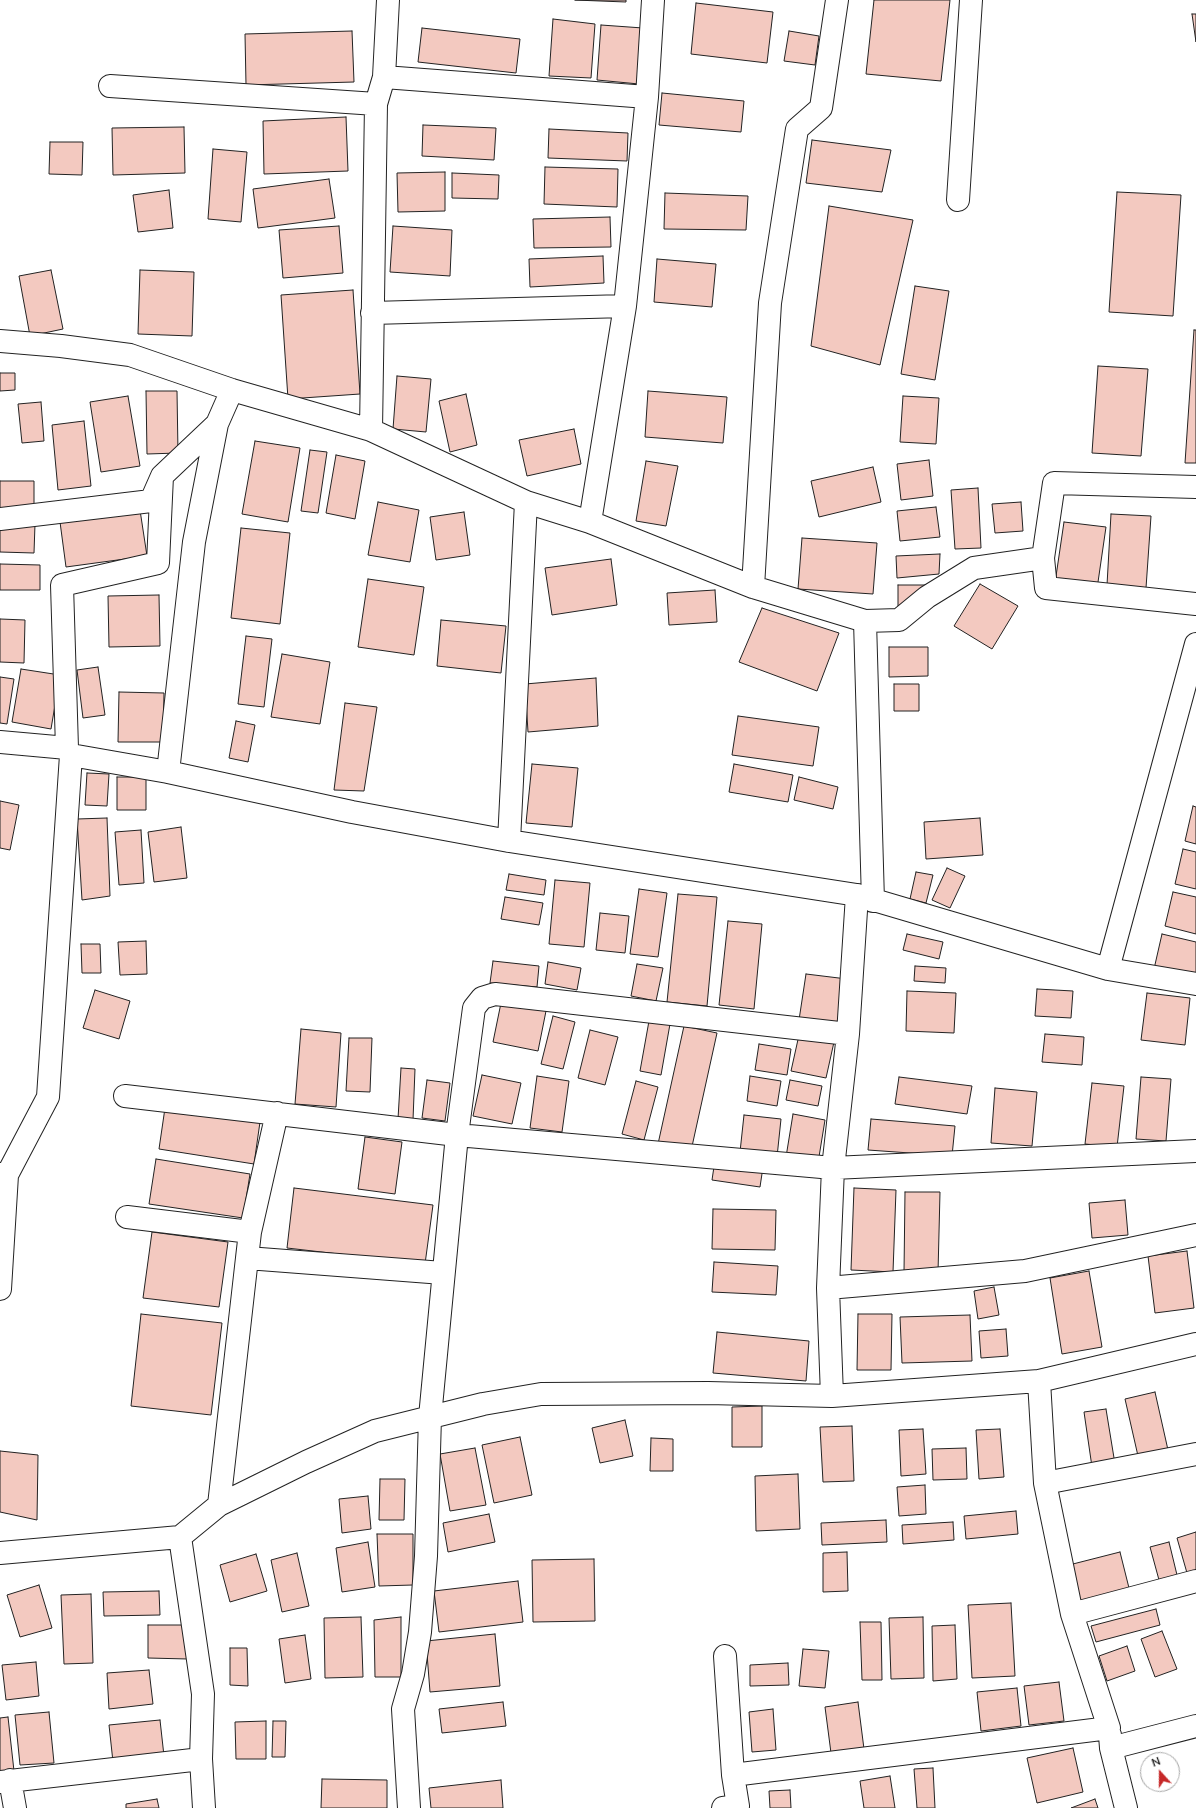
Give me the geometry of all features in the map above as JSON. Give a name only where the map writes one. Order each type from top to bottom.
[{"type":"street","points":[[371,430],[376,104],[384,77],[388,0]]},
{"type":"street","points":[[590,522],[625,306],[647,97],[653,0]]},
{"type":"street","points":[[753,587],[770,303],[797,129],[821,108],[837,0]]},
{"type":"street","points":[[958,200],[971,0]]},
{"type":"street","points":[[384,77],[647,97]]},
{"type":"street","points":[[110,86],[376,104]]},
{"type":"street","points":[[372,313],[625,306]]},
{"type":"street","points":[[0,341],[130,354],[232,390],[371,430],[526,502],[590,522],[753,587],[865,621],[900,620],[927,597],[974,568],[1043,558]]},
{"type":"street","points":[[168,772],[194,542],[217,424],[232,390]]},
{"type":"street","points":[[0,519],[151,501],[162,476],[217,424]]},
{"type":"street","points":[[0,1289],[4,1174],[48,1097],[69,752],[62,585],[158,563],[162,476]]},
{"type":"street","points":[[1196,487],[1054,483],[1043,558],[1046,588],[1196,604]]},
{"type":"street","points":[[509,841],[526,502]]},
{"type":"street","points":[[832,1396],[828,1288],[833,1168],[865,898],[865,621]]},
{"type":"street","points":[[1108,969],[1196,644]]},
{"type":"street","points":[[0,742],[69,752],[352,812],[509,841],[865,898],[1108,969],[1196,984]]},
{"type":"street","points":[[409,1808],[403,1709],[413,1674],[420,1632],[426,1556],[430,1417],[457,1135],[474,1008],[482,998],[495,994],[848,1034]]},
{"type":"street","points":[[125,1096],[457,1135],[833,1168],[1196,1151]]},
{"type":"street","points":[[219,1505],[250,1232],[277,1113]]},
{"type":"street","points":[[127,1217],[250,1232]]},
{"type":"street","points":[[828,1288],[1025,1271],[1196,1235]]},
{"type":"street","points":[[247,1258],[443,1273]]},
{"type":"street","points":[[0,1553],[180,1537],[219,1505],[306,1462],[375,1431],[483,1404],[541,1394],[708,1393],[832,1396],[1039,1381],[1196,1344]]},
{"type":"street","points":[[1039,1381],[1045,1483],[1072,1614],[1110,1738],[1126,1808]]},
{"type":"street","points":[[1045,1483],[1196,1454]]},
{"type":"street","points":[[180,1537],[203,1694],[201,1759],[204,1808]]},
{"type":"street","points":[[1072,1614],[1196,1581]]},
{"type":"street","points":[[725,1656],[733,1775],[733,1808]]},
{"type":"street","points":[[733,1775],[1110,1738],[1196,1726]]},
{"type":"street","points":[[15,1808],[5,1781],[201,1759]]},
{"type":"building","points":[[575,0],[626,0],[626,2]]},
{"type":"building","points":[[874,0],[950,0],[941,81],[866,74]]},
{"type":"building","points":[[696,3],[773,12],[767,63],[691,54]]},
{"type":"building","points":[[1192,14],[1196,14],[1196,42]]},
{"type":"building","points":[[553,19],[595,24],[591,78],[549,76]]},
{"type":"building","points":[[601,25],[643,28],[639,84],[597,80]]},
{"type":"building","points":[[422,28],[520,39],[516,73],[418,62]]},
{"type":"building","points":[[352,31],[354,82],[246,85],[245,34]]},
{"type":"building","points":[[789,31],[819,36],[815,65],[784,61]]},
{"type":"building","points":[[662,93],[744,101],[741,132],[659,125]]},
{"type":"building","points":[[346,117],[348,171],[264,174],[263,121]]},
{"type":"building","points":[[423,125],[496,128],[494,160],[422,156]]},
{"type":"building","points":[[184,127],[185,173],[113,175],[112,128]]},
{"type":"building","points":[[549,129],[628,133],[627,161],[548,158]]},
{"type":"building","points":[[812,140],[891,150],[882,192],[806,183]]},
{"type":"building","points":[[50,142],[83,142],[82,175],[49,174]]},
{"type":"building","points":[[213,149],[247,152],[241,222],[208,219]]},
{"type":"building","points":[[545,167],[618,169],[617,207],[544,204]]},
{"type":"building","points":[[445,172],[445,211],[398,212],[397,173]]},
{"type":"building","points":[[452,173],[499,175],[498,199],[452,198]]},
{"type":"building","points":[[329,179],[335,218],[258,228],[253,189]]},
{"type":"building","points":[[169,190],[173,228],[138,232],[133,195]]},
{"type":"building","points":[[1117,192],[1181,195],[1173,316],[1109,312]]},
{"type":"building","points":[[665,193],[748,196],[746,230],[664,229]]},
{"type":"building","points":[[829,206],[913,220],[880,365],[811,346]]},
{"type":"building","points":[[610,217],[611,247],[534,248],[533,219]]},
{"type":"building","points":[[339,226],[343,273],[283,278],[279,230]]},
{"type":"building","points":[[393,226],[452,230],[450,276],[390,272]]},
{"type":"building","points":[[603,256],[604,283],[530,287],[529,259]]},
{"type":"building","points":[[657,259],[716,264],[712,307],[654,302]]},
{"type":"building","points":[[51,270],[63,329],[30,336],[19,276]]},
{"type":"building","points":[[140,270],[194,272],[192,336],[138,334]]},
{"type":"building","points":[[915,286],[949,291],[935,380],[901,374]]},
{"type":"building","points":[[353,290],[360,394],[288,399],[281,295]]},
{"type":"building","points":[[1194,330],[1196,330],[1196,463],[1185,463]]},
{"type":"building","points":[[1098,366],[1148,369],[1141,456],[1092,453]]},
{"type":"building","points":[[0,373],[15,373],[15,390],[0,391]]},
{"type":"building","points":[[397,376],[431,379],[426,432],[393,429]]},
{"type":"building","points":[[146,391],[177,391],[178,453],[147,454]]},
{"type":"building","points":[[648,391],[727,397],[723,443],[645,437]]},
{"type":"building","points":[[466,394],[477,445],[450,452],[439,401]]},
{"type":"building","points":[[128,396],[140,466],[101,472],[90,402]]},
{"type":"building","points":[[903,396],[939,398],[936,444],[900,442]]},
{"type":"building","points":[[41,402],[44,441],[22,443],[18,404]]},
{"type":"building","points":[[84,421],[91,486],[58,490],[52,425]]},
{"type":"building","points":[[574,429],[581,464],[527,476],[519,440]]},
{"type":"building","points":[[255,441],[300,448],[288,522],[242,514]]},
{"type":"building","points":[[310,450],[327,452],[318,513],[301,511]]},
{"type":"building","points":[[336,455],[365,461],[355,519],[326,513]]},
{"type":"building","points":[[929,460],[933,496],[901,500],[897,464]]},
{"type":"building","points":[[646,461],[678,466],[666,526],[636,521]]},
{"type":"building","points":[[873,467],[881,502],[819,517],[811,481]]},
{"type":"building","points":[[0,481],[34,481],[34,511],[0,511]]},
{"type":"building","points":[[978,488],[981,548],[955,549],[951,490]]},
{"type":"building","points":[[378,502],[419,510],[410,562],[368,555]]},
{"type":"building","points":[[1021,502],[1023,531],[995,533],[992,504]]},
{"type":"building","points":[[936,507],[940,537],[900,541],[897,511]]},
{"type":"building","points":[[140,510],[147,556],[66,567],[60,522]]},
{"type":"building","points":[[464,512],[470,555],[436,560],[430,517]]},
{"type":"building","points":[[1111,514],[1151,516],[1146,588],[1107,585]]},
{"type":"building","points":[[1064,522],[1106,527],[1097,589],[1055,583]]},
{"type":"building","points":[[0,523],[35,524],[34,553],[0,552]]},
{"type":"building","points":[[241,528],[290,533],[280,624],[231,618]]},
{"type":"building","points":[[802,538],[877,543],[873,594],[798,589]]},
{"type":"building","points":[[940,554],[939,574],[897,578],[896,556]]},
{"type":"building","points":[[611,559],[617,605],[552,615],[545,568]]},
{"type":"building","points":[[0,564],[40,565],[40,590],[0,590]]},
{"type":"building","points":[[368,579],[424,587],[414,655],[358,647]]},
{"type":"building","points":[[980,584],[1018,606],[992,649],[954,626]]},
{"type":"building","points":[[898,585],[933,585],[933,605],[898,606]]},
{"type":"building","points":[[715,590],[717,622],[669,625],[667,593]]},
{"type":"building","points":[[159,595],[160,646],[109,647],[108,596]]},
{"type":"building","points":[[762,608],[839,633],[817,691],[739,662]]},
{"type":"building","points":[[0,619],[25,620],[24,663],[0,662]]},
{"type":"building","points":[[441,620],[506,626],[501,673],[437,666]]},
{"type":"building","points":[[246,636],[272,639],[264,707],[238,704]]},
{"type":"building","points":[[889,647],[928,647],[928,676],[889,677]]},
{"type":"building","points":[[282,654],[330,662],[320,724],[271,717]]},
{"type":"building","points":[[98,667],[105,715],[83,718],[77,670]]},
{"type":"building","points":[[21,669],[60,675],[51,729],[12,722]]},
{"type":"building","points":[[0,677],[14,679],[7,724],[0,723]]},
{"type":"building","points":[[596,678],[598,726],[528,732],[525,684]]},
{"type":"building","points":[[894,684],[919,684],[919,711],[894,711]]},
{"type":"building","points":[[119,692],[164,693],[163,742],[118,742]]},
{"type":"building","points":[[345,703],[377,707],[364,791],[334,790]]},
{"type":"building","points":[[738,716],[819,727],[813,766],[732,755]]},
{"type":"building","points":[[236,721],[255,725],[248,762],[229,758]]},
{"type":"building","points":[[532,764],[578,768],[572,827],[526,823]]},
{"type":"building","points":[[734,764],[793,775],[788,802],[729,792]]},
{"type":"building","points":[[87,773],[109,774],[107,806],[85,805]]},
{"type":"building","points":[[117,777],[146,777],[146,810],[117,810]]},
{"type":"building","points":[[799,777],[838,787],[833,809],[794,800]]},
{"type":"building","points":[[0,801],[19,805],[10,850],[0,848]]},
{"type":"building","points":[[1193,806],[1196,807],[1196,844],[1185,841]]},
{"type":"building","points":[[107,818],[110,896],[82,900],[77,819]]},
{"type":"building","points":[[980,818],[983,855],[926,859],[924,822]]},
{"type":"building","points":[[181,827],[187,878],[154,882],[148,832]]},
{"type":"building","points":[[141,830],[144,883],[119,885],[115,832]]},
{"type":"building","points":[[1183,849],[1196,852],[1196,889],[1175,884]]},
{"type":"building","points":[[947,868],[965,876],[950,908],[932,900]]},
{"type":"building","points":[[916,872],[933,875],[926,903],[910,899]]},
{"type":"building","points":[[509,874],[546,880],[544,895],[506,890]]},
{"type":"building","points":[[555,880],[590,883],[584,947],[549,944]]},
{"type":"building","points":[[639,889],[667,893],[658,957],[630,954]]},
{"type":"building","points":[[1173,892],[1196,897],[1196,934],[1165,926]]},
{"type":"building","points":[[678,894],[717,897],[707,1006],[667,1002]]},
{"type":"building","points":[[505,897],[543,903],[539,925],[501,919]]},
{"type":"building","points":[[600,913],[629,916],[625,953],[596,950]]},
{"type":"building","points":[[728,921],[762,924],[754,1009],[719,1005]]},
{"type":"building","points":[[907,934],[943,942],[939,959],[903,950]]},
{"type":"building","points":[[1162,934],[1196,942],[1196,979],[1154,969]]},
{"type":"building","points":[[146,941],[147,974],[120,975],[118,942]]},
{"type":"building","points":[[81,944],[100,944],[101,973],[82,973]]},
{"type":"building","points":[[493,961],[539,966],[537,987],[490,983]]},
{"type":"building","points":[[548,962],[581,968],[577,990],[545,984]]},
{"type":"building","points":[[637,964],[663,968],[656,1001],[631,996]]},
{"type":"building","points":[[915,966],[946,968],[945,983],[914,981]]},
{"type":"building","points":[[806,974],[847,979],[840,1026],[799,1020]]},
{"type":"building","points":[[1037,989],[1073,991],[1071,1018],[1035,1016]]},
{"type":"building","points":[[95,990],[130,1001],[119,1039],[83,1028]]},
{"type":"building","points":[[907,991],[956,993],[954,1033],[906,1031]]},
{"type":"building","points":[[1147,993],[1190,998],[1185,1045],[1141,1040]]},
{"type":"building","points":[[502,998],[547,1006],[538,1051],[493,1042]]},
{"type":"building","points":[[553,1016],[575,1022],[563,1069],[541,1064]]},
{"type":"building","points":[[649,1021],[670,1024],[661,1075],[640,1071]]},
{"type":"building","points":[[684,1026],[717,1033],[691,1151],[658,1144]]},
{"type":"building","points":[[301,1029],[341,1033],[336,1107],[295,1104]]},
{"type":"building","points":[[590,1030],[618,1037],[605,1085],[578,1078]]},
{"type":"building","points":[[1045,1034],[1084,1037],[1082,1065],[1042,1062]]},
{"type":"building","points":[[799,1035],[834,1042],[826,1078],[791,1071]]},
{"type":"building","points":[[349,1038],[372,1038],[370,1092],[346,1091]]},
{"type":"building","points":[[759,1044],[791,1049],[787,1075],[755,1070]]},
{"type":"building","points":[[401,1068],[415,1069],[413,1120],[398,1119]]},
{"type":"building","points":[[482,1075],[521,1083],[512,1124],[473,1116]]},
{"type":"building","points":[[537,1076],[569,1081],[562,1132],[530,1128]]},
{"type":"building","points":[[750,1076],[781,1081],[777,1106],[747,1101]]},
{"type":"building","points":[[899,1077],[972,1086],[967,1114],[895,1104]]},
{"type":"building","points":[[1141,1077],[1171,1079],[1166,1141],[1136,1139]]},
{"type":"building","points":[[427,1080],[450,1083],[445,1121],[422,1118]]},
{"type":"building","points":[[790,1080],[822,1086],[818,1106],[786,1100]]},
{"type":"building","points":[[636,1081],[658,1087],[644,1140],[622,1134]]},
{"type":"building","points":[[1092,1083],[1124,1086],[1117,1147],[1085,1144]]},
{"type":"building","points":[[995,1088],[1037,1092],[1032,1146],[991,1143]]},
{"type":"building","points":[[165,1108],[260,1122],[254,1164],[159,1149]]},
{"type":"building","points":[[793,1114],[825,1120],[818,1163],[786,1157]]},
{"type":"building","points":[[744,1115],[781,1119],[777,1157],[740,1152]]},
{"type":"building","points":[[871,1119],[955,1126],[952,1156],[868,1150]]},
{"type":"building","points":[[365,1137],[402,1142],[395,1194],[358,1189]]},
{"type":"building","points":[[156,1159],[250,1174],[243,1218],[149,1204]]},
{"type":"building","points":[[715,1160],[763,1167],[760,1187],[712,1180]]},
{"type":"building","points":[[294,1188],[433,1205],[425,1264],[287,1248]]},
{"type":"building","points":[[854,1188],[896,1190],[893,1272],[851,1270]]},
{"type":"building","points":[[905,1192],[940,1192],[938,1273],[904,1272]]},
{"type":"building","points":[[1125,1200],[1128,1235],[1092,1238],[1089,1203]]},
{"type":"building","points":[[713,1209],[776,1210],[775,1250],[712,1249]]},
{"type":"building","points":[[152,1232],[228,1242],[219,1307],[143,1298]]},
{"type":"building","points":[[1187,1251],[1194,1308],[1155,1313],[1148,1256]]},
{"type":"building","points":[[714,1262],[778,1266],[776,1295],[712,1292]]},
{"type":"building","points":[[1089,1271],[1102,1347],[1062,1354],[1050,1278]]},
{"type":"building","points":[[994,1287],[999,1315],[978,1319],[974,1291]]},
{"type":"building","points":[[141,1314],[222,1323],[211,1415],[131,1406]]},
{"type":"building","points":[[858,1314],[892,1314],[891,1370],[857,1370]]},
{"type":"building","points":[[970,1315],[972,1361],[902,1363],[900,1317]]},
{"type":"building","points":[[1006,1329],[1008,1356],[981,1358],[979,1331]]},
{"type":"building","points":[[717,1332],[809,1341],[806,1381],[713,1373]]},
{"type":"building","points":[[1155,1392],[1168,1450],[1138,1456],[1125,1399]]},
{"type":"building","points":[[762,1406],[762,1447],[732,1447],[732,1407]]},
{"type":"building","points":[[1106,1409],[1115,1464],[1092,1467],[1084,1412]]},
{"type":"building","points":[[625,1420],[633,1456],[600,1463],[592,1428]]},
{"type":"building","points":[[852,1426],[854,1481],[823,1482],[820,1427]]},
{"type":"building","points":[[923,1429],[926,1474],[901,1476],[899,1430]]},
{"type":"building","points":[[1000,1429],[1004,1477],[979,1479],[976,1430]]},
{"type":"building","points":[[520,1437],[532,1495],[494,1503],[482,1445]]},
{"type":"building","points":[[651,1438],[673,1439],[673,1471],[650,1471]]},
{"type":"building","points":[[475,1448],[486,1505],[450,1511],[440,1454]]},
{"type":"building","points":[[966,1448],[967,1479],[933,1480],[932,1449]]},
{"type":"building","points":[[0,1451],[38,1455],[37,1520],[0,1512]]},
{"type":"building","points":[[798,1474],[800,1529],[756,1531],[755,1476]]},
{"type":"building","points":[[380,1479],[405,1479],[404,1520],[379,1520]]},
{"type":"building","points":[[925,1485],[926,1514],[899,1516],[897,1487]]},
{"type":"building","points":[[368,1496],[371,1529],[342,1533],[339,1499]]},
{"type":"building","points":[[1016,1511],[1018,1534],[966,1539],[964,1516]]},
{"type":"building","points":[[489,1514],[495,1542],[448,1552],[443,1523]]},
{"type":"building","points":[[886,1520],[887,1542],[822,1545],[821,1523]]},
{"type":"building","points":[[953,1522],[954,1540],[903,1544],[902,1525]]},
{"type":"building","points":[[1196,1532],[1196,1570],[1187,1573],[1177,1538]]},
{"type":"building","points":[[377,1534],[413,1534],[413,1585],[379,1586]]},
{"type":"building","points":[[368,1542],[375,1587],[342,1592],[336,1548]]},
{"type":"building","points":[[1169,1542],[1177,1575],[1159,1580],[1150,1547]]},
{"type":"building","points":[[847,1552],[848,1591],[823,1592],[823,1553]]},
{"type":"building","points":[[1120,1552],[1130,1592],[1080,1605],[1069,1565]]},
{"type":"building","points":[[297,1553],[309,1606],[282,1612],[271,1560]]},
{"type":"building","points":[[256,1554],[267,1591],[230,1602],[220,1565]]},
{"type":"building","points":[[594,1559],[595,1621],[533,1622],[532,1560]]},
{"type":"building","points":[[518,1581],[523,1622],[439,1632],[434,1591]]},
{"type":"building","points":[[39,1585],[52,1628],[20,1637],[7,1595]]},
{"type":"building","points":[[159,1591],[160,1615],[104,1616],[103,1592]]},
{"type":"building","points":[[91,1594],[93,1663],[64,1664],[61,1595]]},
{"type":"building","points":[[1011,1603],[1015,1676],[972,1678],[968,1605]]},
{"type":"building","points":[[1156,1609],[1160,1625],[1096,1642],[1091,1626]]},
{"type":"building","points":[[361,1617],[363,1677],[325,1678],[324,1618]]},
{"type":"building","points":[[401,1617],[401,1677],[375,1677],[374,1620]]},
{"type":"building","points":[[923,1617],[924,1678],[891,1679],[889,1618]]},
{"type":"building","points":[[860,1622],[881,1622],[882,1680],[862,1680]]},
{"type":"building","points":[[148,1625],[188,1625],[188,1659],[148,1658]]},
{"type":"building","points":[[955,1625],[957,1679],[933,1681],[932,1626]]},
{"type":"building","points":[[1162,1631],[1177,1669],[1155,1677],[1141,1639]]},
{"type":"building","points":[[495,1634],[500,1686],[430,1692],[426,1641]]},
{"type":"building","points":[[305,1635],[311,1679],[285,1683],[279,1639]]},
{"type":"building","points":[[1127,1646],[1135,1671],[1107,1681],[1099,1656]]},
{"type":"building","points":[[230,1648],[247,1648],[248,1686],[230,1685]]},
{"type":"building","points":[[803,1649],[829,1651],[825,1688],[799,1686]]},
{"type":"building","points":[[36,1662],[39,1696],[6,1700],[2,1665]]},
{"type":"building","points":[[788,1663],[789,1685],[750,1686],[750,1665]]},
{"type":"building","points":[[149,1670],[153,1704],[109,1709],[107,1673]]},
{"type":"building","points":[[1059,1682],[1064,1721],[1029,1725],[1024,1686]]},
{"type":"building","points":[[1017,1688],[1021,1726],[981,1731],[977,1692]]},
{"type":"building","points":[[503,1702],[506,1726],[442,1733],[439,1709]]},
{"type":"building","points":[[858,1702],[864,1749],[831,1753],[825,1707]]},
{"type":"building","points":[[773,1709],[776,1750],[752,1752],[749,1712]]},
{"type":"building","points":[[49,1712],[54,1763],[20,1765],[15,1715]]},
{"type":"building","points":[[8,1717],[14,1771],[0,1772],[0,1718]]},
{"type":"building","points":[[160,1720],[164,1756],[113,1762],[109,1725]]},
{"type":"building","points":[[266,1721],[266,1759],[236,1759],[235,1722]]},
{"type":"building","points":[[273,1721],[286,1721],[285,1757],[272,1757]]},
{"type":"building","points":[[1073,1748],[1083,1792],[1037,1803],[1027,1758]]},
{"type":"building","points":[[933,1768],[935,1808],[917,1808],[914,1769]]},
{"type":"building","points":[[890,1776],[895,1808],[864,1808],[860,1781]]},
{"type":"building","points":[[322,1779],[387,1780],[387,1808],[321,1808]]},
{"type":"building","points":[[501,1780],[503,1808],[431,1808],[429,1788]]},
{"type":"building","points":[[790,1790],[791,1808],[770,1808],[769,1791]]},
{"type":"building","points":[[157,1799],[159,1808],[126,1808],[126,1804]]},
{"type":"building","points":[[1095,1799],[1098,1808],[1071,1808]]}]
